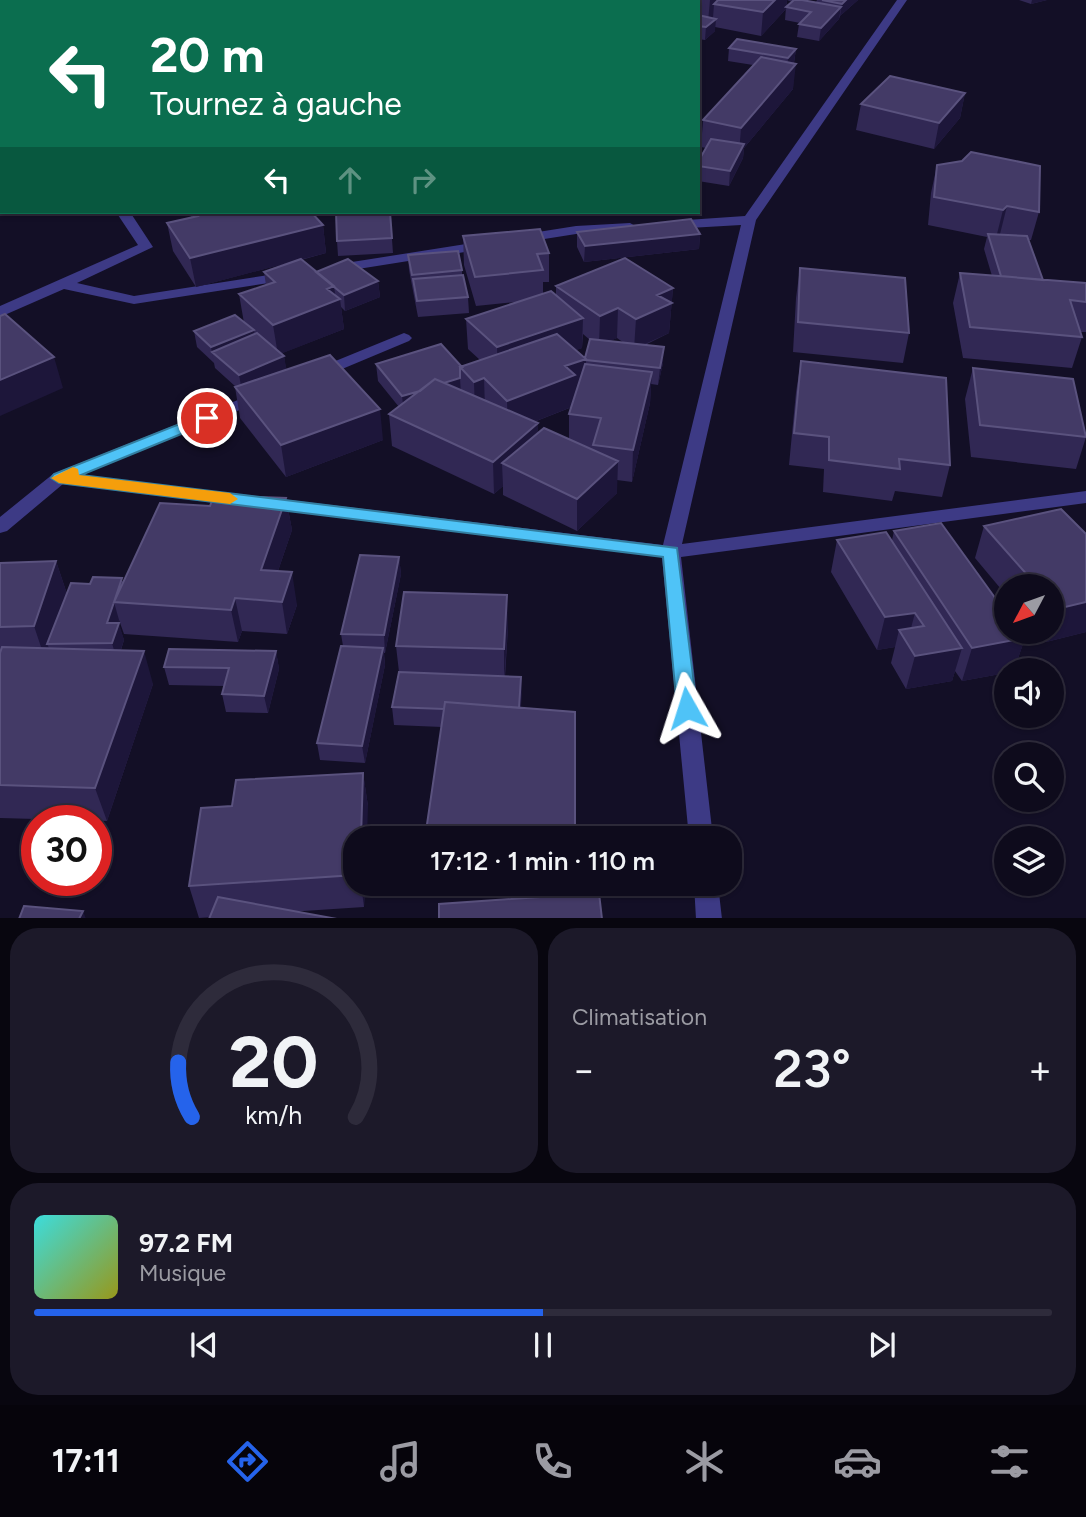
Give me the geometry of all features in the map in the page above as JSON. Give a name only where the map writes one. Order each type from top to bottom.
[{"type":"street","points":[[700,826],[671,552],[749,220],[902,0]]},
{"type":"street","points":[[0,312],[146,247],[124,214]]},
{"type":"street","points":[[62,284],[134,300],[576,230],[749,220]]},
{"type":"street","points":[[302,379],[404,338]]},
{"type":"street","points":[[0,527],[59,478],[277,390]]},
{"type":"street","points":[[59,478],[671,552],[1086,497]]},
{"type":"street","points":[[707,896],[709,918]]},
{"type":"building","points":[[718,0],[775,0],[763,12],[714,4]]},
{"type":"building","points":[[794,0],[841,7],[821,28],[799,24],[811,12],[786,7]]},
{"type":"building","points":[[822,0],[846,0],[842,4]]},
{"type":"building","points":[[700,15],[716,19],[706,27],[700,26]]},
{"type":"building","points":[[737,39],[796,49],[788,58],[729,48]]},
{"type":"building","points":[[761,57],[796,64],[741,128],[703,120]]},
{"type":"building","points":[[890,76],[965,93],[939,123],[861,104]]},
{"type":"building","points":[[711,139],[744,144],[730,171],[700,166],[700,158]]},
{"type":"building","points":[[971,152],[1040,166],[1039,212],[1007,206],[1003,210],[934,197],[937,165],[962,161]]},
{"type":"building","points":[[196,214],[313,214],[323,225],[190,258],[167,223],[198,216]]},
{"type":"building","points":[[336,214],[390,214],[392,238],[337,241]]},
{"type":"building","points":[[691,219],[700,234],[585,246],[577,232]]},
{"type":"building","points":[[540,229],[549,253],[537,254],[543,270],[475,277],[463,236]]},
{"type":"building","points":[[988,234],[1027,236],[1043,280],[1001,276]]},
{"type":"building","points":[[458,251],[462,270],[412,275],[408,255]]},
{"type":"building","points":[[625,258],[673,288],[657,295],[672,303],[636,319],[618,308],[600,316],[556,286]]},
{"type":"building","points":[[301,259],[334,286],[327,289],[340,299],[273,325],[239,294],[275,282],[264,272]]},
{"type":"building","points":[[348,259],[378,281],[344,295],[316,272]]},
{"type":"building","points":[[800,268],[905,278],[909,333],[798,322]]},
{"type":"building","points":[[960,273],[1086,283],[1086,302],[1070,300],[1082,337],[970,327]]},
{"type":"building","points":[[463,275],[468,297],[417,301],[413,279]]},
{"type":"building","points":[[551,291],[583,318],[497,347],[466,319]]},
{"type":"building","points":[[5,314],[54,357],[0,380],[0,316]]},
{"type":"building","points":[[235,315],[254,330],[211,347],[194,331]]},
{"type":"building","points":[[257,333],[284,356],[239,375],[212,352]]},
{"type":"building","points":[[557,334],[586,359],[565,366],[575,375],[507,401],[484,378],[474,382],[460,367]]},
{"type":"building","points":[[590,339],[664,347],[660,368],[586,360]]},
{"type":"building","points":[[441,344],[462,367],[460,378],[444,383],[435,379],[420,391],[402,396],[376,364]]},
{"type":"building","points":[[330,355],[380,409],[281,445],[235,387]]},
{"type":"building","points":[[801,361],[946,378],[950,465],[899,459],[900,469],[829,460],[829,437],[794,433]]},
{"type":"building","points":[[585,364],[652,372],[633,450],[593,445],[601,418],[569,414]]},
{"type":"building","points":[[973,368],[1073,379],[1086,437],[980,425]]},
{"type":"building","points":[[435,379],[538,423],[493,462],[389,414]]},
{"type":"building","points":[[544,428],[618,461],[577,499],[502,463]]},
{"type":"building","points":[[214,495],[247,497],[243,505],[258,506],[261,497],[286,498],[261,570],[292,572],[282,602],[235,598],[231,610],[114,602],[160,503],[210,506]]},
{"type":"building","points":[[1061,509],[1086,534],[1086,602],[1064,607],[1064,574],[1026,574],[984,526]]},
{"type":"building","points":[[941,523],[994,596],[994,644],[972,648],[894,531]]},
{"type":"building","points":[[886,532],[962,648],[915,656],[899,630],[924,626],[915,613],[885,617],[837,540]]},
{"type":"building","points":[[360,555],[399,557],[384,635],[341,634]]},
{"type":"building","points":[[56,561],[34,626],[0,627],[0,563]]},
{"type":"building","points":[[93,577],[122,578],[107,623],[119,623],[112,643],[47,644],[71,583],[90,584]]},
{"type":"building","points":[[404,592],[507,595],[504,649],[396,646]]},
{"type":"building","points":[[341,646],[383,648],[362,746],[317,743]]},
{"type":"building","points":[[2,647],[144,651],[95,788],[0,785]]},
{"type":"building","points":[[169,649],[276,651],[264,696],[222,694],[229,668],[164,667]]},
{"type":"building","points":[[399,672],[521,677],[519,708],[445,702],[444,709],[392,707]]},
{"type":"building","points":[[445,702],[575,712],[575,826],[427,826]]},
{"type":"building","points":[[363,773],[361,826],[343,826],[343,876],[189,886],[201,808],[232,806],[236,780]]},
{"type":"building","points":[[555,896],[599,896],[602,918],[439,918],[439,904]]},
{"type":"building","points":[[218,897],[332,918],[209,918]]},
{"type":"building","points":[[24,906],[83,911],[80,918],[19,918]]},
{"type":"slow traffic","points":[[73,472],[59,478],[230,499]]},
{"type":"route","points":[[207,418],[59,478],[671,552],[687,708]]}]
